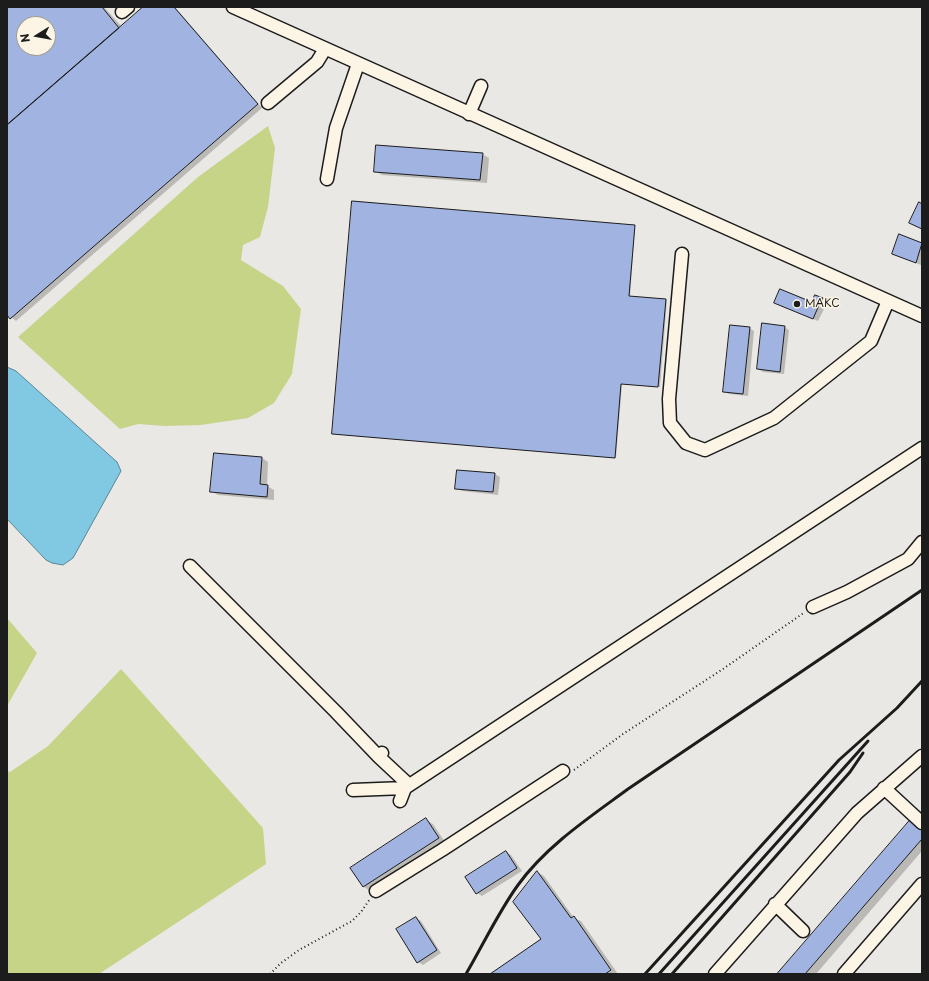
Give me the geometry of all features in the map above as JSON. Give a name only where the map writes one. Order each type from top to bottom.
[{"type":"street","points":[[233,7],[257,12],[325,49],[922,316]]},
{"type":"street","points":[[268,103],[317,62],[325,49]]},
{"type":"street","points":[[327,179],[336,128],[358,64]]},
{"type":"street","points":[[469,114],[481,86]]},
{"type":"street","points":[[682,254],[669,399],[670,423],[686,443],[705,450],[774,418],[870,341],[888,301]]},
{"type":"street","points":[[353,790],[407,786],[922,448]]},
{"type":"street","points":[[813,607],[847,592],[908,559],[922,542]]},
{"type":"street","points":[[190,566],[380,755],[407,786]]},
{"type":"street","points":[[715,974],[775,904],[857,813],[922,756]]},
{"type":"street","points":[[376,891],[563,771]]},
{"type":"street","points":[[400,801],[407,786]]},
{"type":"street","points":[[884,788],[922,824]]},
{"type":"street","points":[[844,974],[922,884]]},
{"type":"street","points":[[775,904],[803,931]]},
{"type":"path","points":[[563,771],[575,770],[623,734],[723,669],[813,607]]},
{"type":"path","points":[[270,974],[281,963],[299,950],[352,920],[361,912],[376,891]]},
{"type":"green space","points":[[268,126],[275,148],[268,207],[260,237],[243,245],[241,260],[283,286],[301,309],[292,374],[274,403],[248,418],[201,425],[165,426],[138,424],[120,429],[18,337],[198,177]]},
{"type":"green space","points":[[7,618],[37,653],[7,706]]},
{"type":"green space","points":[[121,669],[263,828],[266,864],[99,974],[7,974],[7,771],[10,772],[48,746]]},
{"type":"water","points":[[7,367],[16,371],[117,462],[121,471],[73,558],[63,565],[46,560],[7,519]]},
{"type":"building","points":[[7,7],[102,7],[119,28],[7,125]]},
{"type":"building","points":[[143,7],[174,7],[258,104],[10,319],[7,315],[7,125]]},
{"type":"building","points":[[376,145],[483,153],[480,180],[374,172]]},
{"type":"building","points":[[352,201],[635,225],[629,296],[666,299],[658,387],[621,384],[615,458],[332,434]]},
{"type":"building","points":[[919,202],[922,204],[922,229],[909,223]]},
{"type":"building","points":[[899,234],[922,243],[916,263],[892,254]]},
{"type":"building","name":"МАКС","points":[[780,289],[819,305],[813,319],[774,303]]},
{"type":"building","points":[[815,295],[823,298],[819,305],[812,302]]},
{"type":"building","points":[[762,323],[785,326],[780,372],[757,369]]},
{"type":"building","points":[[730,325],[750,327],[743,394],[723,392]]},
{"type":"building","points":[[214,453],[262,457],[260,484],[268,485],[267,497],[210,492]]},
{"type":"building","points":[[457,470],[495,473],[493,492],[455,489]]},
{"type":"building","points":[[426,818],[439,838],[363,887],[350,868]]},
{"type":"building","points":[[911,819],[922,828],[922,839],[805,974],[777,974]]},
{"type":"building","points":[[506,851],[517,868],[476,894],[465,877]]},
{"type":"building","points":[[537,871],[571,918],[574,916],[611,970],[605,974],[490,974],[541,939],[513,902]]},
{"type":"building","points":[[416,917],[437,950],[417,963],[396,929]]},
{"type":"railway","points":[[466,974],[518,885],[542,857],[569,833],[628,789],[922,590]]},
{"type":"railway","points":[[645,974],[839,760],[897,708],[922,681]]},
{"type":"railway","points":[[659,974],[868,741]]},
{"type":"railway","points":[[672,974],[850,772],[863,753]]},
{"type":"place","name":"МАКС","points":[[797,304]]}]
